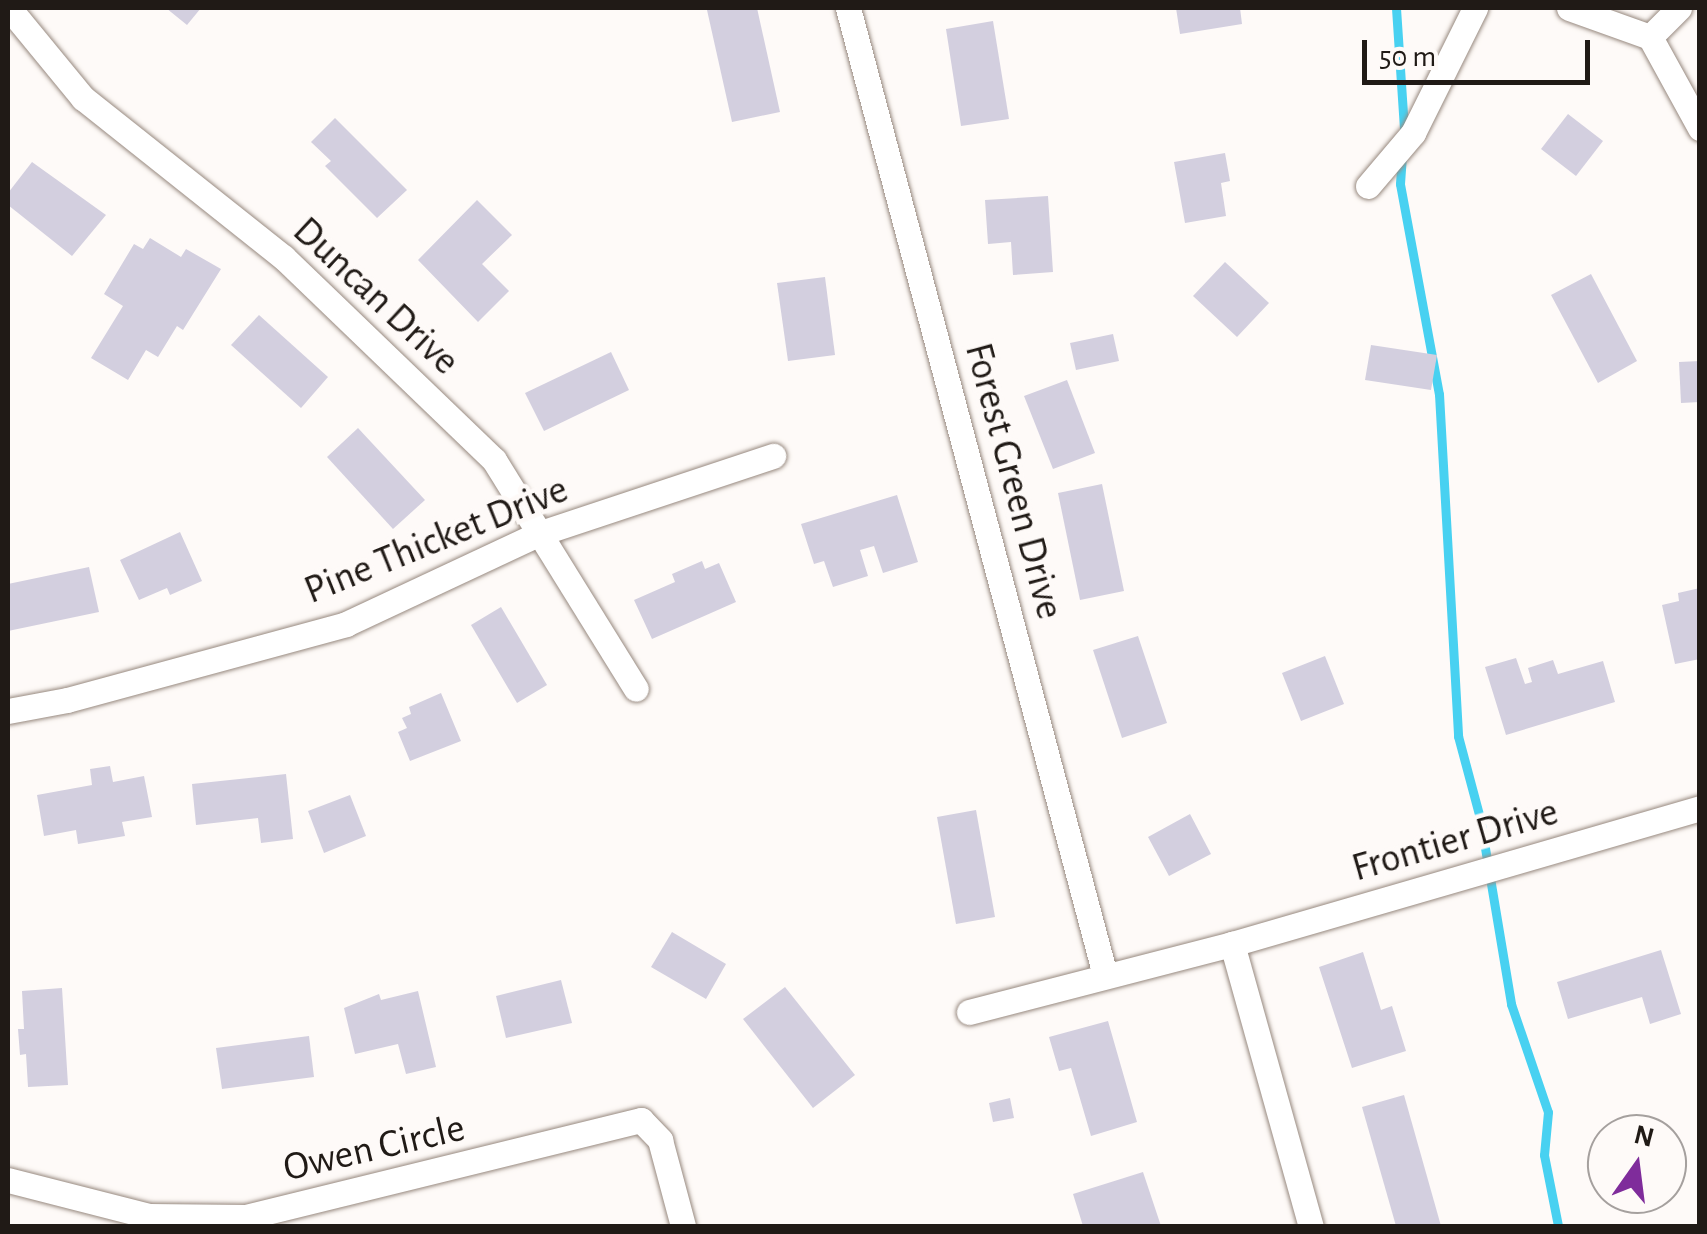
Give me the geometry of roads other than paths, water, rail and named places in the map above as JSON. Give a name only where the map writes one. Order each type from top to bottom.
[{"type":"street","name":"Duncan Drive","points":[[9,8],[83,98],[284,257],[494,460],[636,688]]},
{"type":"street","name":"Forest Green Drive","points":[[848,8],[1105,975]]},
{"type":"street","points":[[1368,186],[1413,133],[1475,8]]},
{"type":"street","points":[[1569,8],[1650,37],[1700,128]]},
{"type":"street","points":[[1650,37],[1680,8]]},
{"type":"street","name":"Pine Thicket Drive","points":[[8,711],[67,700],[346,624],[538,534],[773,456]]},
{"type":"street","name":"Frontier Drive","points":[[1105,975],[1232,944],[1700,808]]},
{"type":"street","points":[[1232,944],[1311,1226]]},
{"type":"street","points":[[969,1012],[1105,975]]},
{"type":"street","name":"Owen Circle","points":[[8,1180],[148,1216],[246,1217],[641,1120],[660,1140],[683,1226]]},
{"type":"waterway","points":[[1396,8],[1404,129]]},
{"type":"waterway","points":[[1402,155],[1400,184],[1439,394],[1458,736],[1480,818],[1511,1004],[1548,1112],[1544,1155],[1558,1226]]}]
